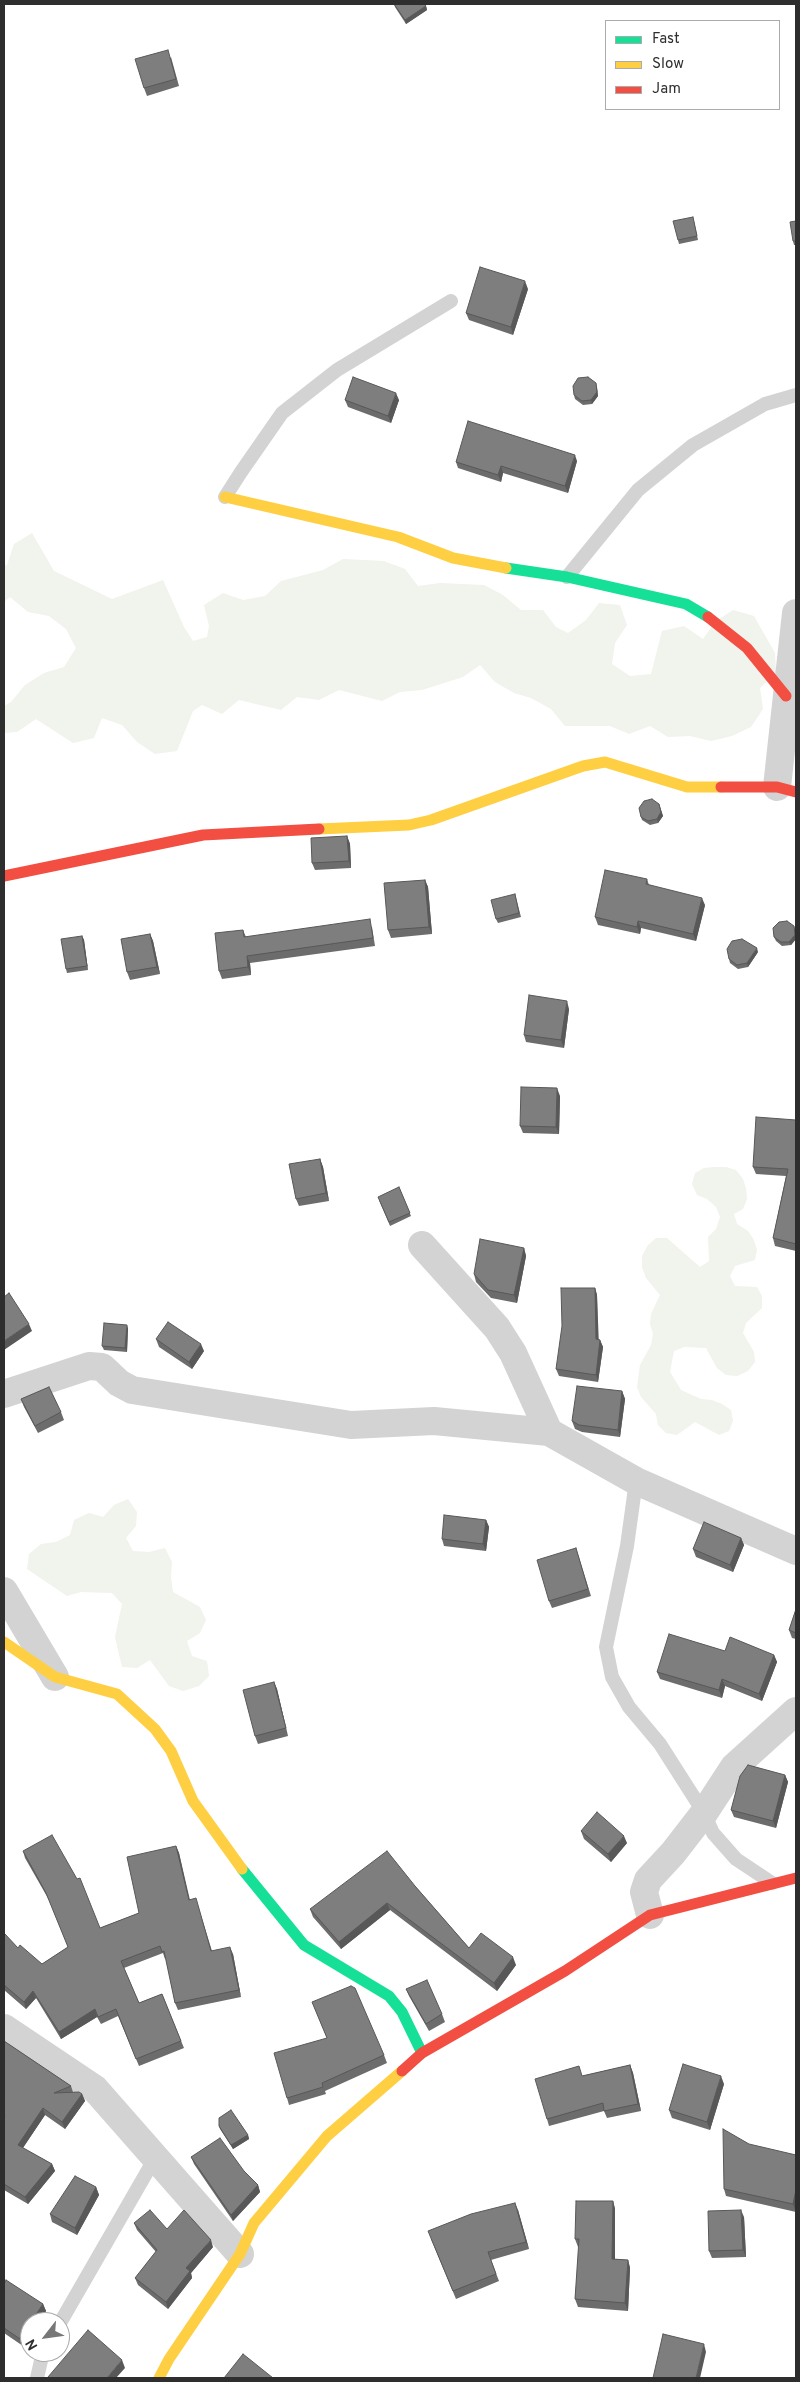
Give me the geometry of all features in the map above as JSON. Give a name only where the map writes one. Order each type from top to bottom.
[{"type":"street","points":[[225,497],[398,537],[453,558],[521,572],[567,576],[686,604],[708,617],[746,648],[786,696]]},
{"type":"street","points":[[4,876],[203,835],[409,825],[431,820],[583,766],[605,762],[687,787],[786,790],[786,696],[796,613]]},
{"type":"street","points":[[422,1245],[497,1328],[513,1353],[549,1432]]},
{"type":"street","points":[[4,1394],[89,1366],[102,1367],[119,1383],[132,1390],[351,1425],[434,1420],[549,1432],[636,1481],[796,1551]]},
{"type":"street","points":[[4,1591],[55,1677]]},
{"type":"street","points":[[4,1642],[20,1655],[55,1677],[117,1694],[155,1729],[171,1752],[193,1801],[210,1827],[281,1919],[304,1944],[389,1996],[402,2012],[422,2053]]},
{"type":"street","points":[[650,1915],[644,1892],[648,1880],[673,1853],[704,1813],[734,1767],[796,1711]]},
{"type":"street","points":[[159,2378],[169,2359],[240,2254],[254,2223],[327,2136],[422,2053],[565,1971],[650,1915],[796,1878]]},
{"type":"street","points":[[4,2028],[95,2089],[240,2254]]},
{"type":"lane","points":[[225,497],[282,414],[337,370],[451,301]]},
{"type":"lane","points":[[567,576],[638,490],[693,445],[765,404],[796,395]]},
{"type":"lane","points":[[636,1481],[627,1546],[606,1647],[612,1677],[629,1707],[660,1744],[704,1813],[713,1833],[736,1858],[773,1884]]},
{"type":"lane","points":[[66,2312],[155,2158]]},
{"type":"lane","points":[[37,2378],[41,2362]]},
{"type":"shaded area","points":[[32,533],[54,571],[112,599],[163,580],[184,627],[193,641],[207,637],[209,626],[204,605],[223,593],[243,600],[265,596],[281,581],[323,570],[343,559],[384,561],[405,569],[418,586],[440,583],[484,585],[503,595],[521,610],[543,610],[556,627],[568,633],[586,620],[599,603],[620,605],[627,625],[615,643],[612,664],[630,676],[651,674],[662,631],[684,626],[703,639],[716,621],[733,610],[754,616],[775,653],[776,673],[760,688],[763,709],[751,727],[732,736],[711,741],[690,736],[668,737],[650,726],[629,734],[610,726],[565,726],[551,709],[531,698],[514,693],[495,682],[480,665],[463,677],[422,690],[400,692],[382,701],[339,690],[319,700],[297,697],[281,710],[239,700],[222,714],[202,705],[193,711],[177,751],[155,754],[137,742],[122,725],[102,718],[94,738],[73,743],[36,719],[17,732],[4,733],[4,706],[11,702],[25,685],[44,673],[64,667],[76,648],[66,629],[49,616],[28,612],[10,597],[4,602],[4,566],[7,565],[14,544]]},
{"type":"shaded area","points":[[726,1167],[736,1170],[743,1179],[746,1188],[747,1199],[743,1209],[734,1214],[737,1224],[748,1231],[754,1240],[757,1250],[755,1260],[735,1266],[730,1276],[735,1286],[757,1287],[762,1296],[762,1308],[746,1323],[743,1333],[754,1352],[755,1362],[748,1371],[737,1376],[726,1375],[717,1368],[706,1348],[684,1347],[674,1351],[670,1372],[681,1390],[701,1399],[712,1400],[722,1404],[731,1410],[733,1421],[729,1431],[719,1435],[695,1422],[677,1435],[666,1433],[658,1425],[656,1414],[641,1397],[637,1387],[640,1365],[651,1345],[653,1334],[650,1324],[651,1314],[660,1295],[646,1278],[642,1267],[642,1256],[648,1245],[656,1238],[667,1238],[700,1267],[709,1261],[708,1237],[716,1229],[720,1217],[716,1207],[707,1199],[697,1195],[692,1184],[695,1173],[704,1168]]},
{"type":"shaded area","points":[[128,1499],[137,1512],[136,1526],[126,1538],[133,1551],[149,1552],[165,1548],[172,1562],[173,1592],[200,1607],[206,1620],[200,1633],[187,1641],[192,1656],[207,1661],[209,1676],[199,1686],[183,1691],[169,1686],[150,1660],[137,1668],[122,1667],[115,1637],[122,1604],[112,1593],[81,1592],[67,1596],[27,1569],[29,1554],[41,1544],[56,1542],[70,1535],[74,1520],[89,1513],[103,1517],[114,1505]]},
{"type":"building","points":[[394,4],[424,4],[426,6],[405,20]]},
{"type":"building","points":[[168,50],[176,79],[144,88],[135,59]]},
{"type":"building","points":[[693,217],[697,236],[678,240],[673,221]]},
{"type":"building","points":[[796,221],[796,241],[793,241],[790,222]]},
{"type":"building","points":[[480,267],[525,281],[511,327],[466,313]]},
{"type":"building","points":[[353,377],[396,393],[388,416],[345,400]]},
{"type":"building","points":[[588,377],[596,383],[597,392],[591,400],[582,401],[574,395],[573,386],[578,378]]},
{"type":"building","points":[[468,421],[575,455],[565,486],[501,466],[498,475],[456,462]]},
{"type":"building","points":[[652,799],[659,804],[661,812],[657,819],[648,821],[641,817],[639,808],[644,801]]},
{"type":"building","points":[[347,836],[349,861],[312,863],[311,838]]},
{"type":"building","points":[[605,870],[647,879],[646,884],[702,898],[693,934],[638,921],[637,927],[595,917]]},
{"type":"building","points":[[425,880],[429,927],[388,930],[384,883]]},
{"type":"building","points":[[515,894],[519,913],[496,919],[491,900]]},
{"type":"building","points":[[370,919],[373,938],[247,956],[248,967],[219,971],[215,933],[243,930],[244,937]]},
{"type":"building","points":[[787,921],[794,926],[795,935],[789,942],[781,942],[774,937],[773,928],[779,922]]},
{"type":"building","points":[[150,934],[157,967],[127,972],[121,939]]},
{"type":"building","points":[[82,936],[87,966],[66,969],[61,939]]},
{"type":"building","points":[[742,939],[757,948],[747,963],[737,965],[729,959],[727,949],[732,941]]},
{"type":"building","points":[[529,995],[567,1001],[561,1040],[524,1035]]},
{"type":"building","points":[[521,1087],[557,1088],[556,1127],[520,1126]]},
{"type":"building","points":[[756,1117],[796,1120],[796,1244],[773,1238],[788,1169],[753,1167]]},
{"type":"building","points":[[320,1159],[326,1193],[296,1199],[289,1164]]},
{"type":"building","points":[[399,1187],[410,1213],[389,1222],[378,1197]]},
{"type":"building","points":[[480,1239],[524,1248],[514,1295],[488,1290],[474,1274]]},
{"type":"building","points":[[561,1288],[595,1288],[596,1339],[600,1340],[596,1375],[556,1369],[562,1326]]},
{"type":"building","points":[[9,1293],[29,1324],[4,1341],[4,1297]]},
{"type":"building","points":[[168,1322],[201,1344],[189,1362],[156,1339]]},
{"type":"building","points":[[104,1323],[127,1325],[125,1348],[102,1346]]},
{"type":"building","points":[[577,1386],[622,1391],[618,1430],[579,1425],[572,1421]]},
{"type":"building","points":[[49,1387],[61,1412],[35,1426],[21,1399]]},
{"type":"building","points":[[444,1515],[486,1520],[483,1544],[442,1539]]},
{"type":"building","points":[[704,1522],[741,1538],[730,1565],[693,1549]]},
{"type":"building","points":[[576,1548],[588,1589],[549,1601],[537,1560]]},
{"type":"building","points":[[796,1609],[796,1633],[789,1630]]},
{"type":"building","points":[[669,1634],[725,1651],[730,1637],[774,1655],[759,1694],[722,1679],[719,1690],[657,1672]]},
{"type":"building","points":[[274,1682],[286,1728],[255,1736],[243,1690]]},
{"type":"building","points":[[748,1765],[785,1775],[773,1821],[731,1810],[740,1776]]},
{"type":"building","points":[[597,1812],[624,1836],[608,1854],[581,1831]]},
{"type":"building","points":[[52,1835],[77,1879],[80,1878],[100,1928],[139,1913],[127,1857],[176,1846],[189,1900],[196,1898],[211,1951],[230,1947],[239,1990],[175,2003],[164,1951],[162,1952],[160,1946],[121,1961],[139,2003],[162,1994],[181,2041],[136,2059],[116,2009],[98,2017],[95,2009],[59,2032],[33,1991],[24,2002],[4,1985],[5,1934],[18,1948],[20,1945],[42,1964],[68,1947],[46,1893],[23,1851]]},
{"type":"building","points":[[387,1851],[469,1948],[481,1933],[513,1957],[494,1983],[387,1903],[339,1942],[310,1909]]},
{"type":"building","points":[[427,1980],[442,2014],[426,2024],[406,1989]]},
{"type":"building","points":[[351,1986],[355,1988],[384,2055],[322,2083],[323,2087],[287,2098],[274,2053],[327,2038],[312,2002]]},
{"type":"building","points":[[4,2041],[71,2086],[54,2093],[79,2092],[82,2094],[62,2122],[43,2108],[18,2145],[52,2164],[25,2197],[4,2184]]},
{"type":"building","points":[[683,2064],[721,2076],[707,2122],[669,2110]]},
{"type":"building","points":[[630,2065],[638,2104],[604,2111],[603,2103],[547,2119],[535,2079],[579,2066],[582,2076]]},
{"type":"building","points":[[231,2110],[248,2135],[231,2145],[219,2126],[219,2118]]},
{"type":"building","points":[[723,2129],[749,2144],[796,2155],[796,2190],[793,2204],[724,2189]]},
{"type":"building","points":[[220,2138],[244,2171],[258,2185],[231,2215],[191,2157]]},
{"type":"building","points":[[75,2176],[96,2187],[75,2228],[50,2214]]},
{"type":"building","points":[[576,2201],[613,2201],[612,2259],[628,2260],[625,2303],[575,2299],[579,2239],[575,2239]]},
{"type":"building","points":[[515,2203],[526,2242],[488,2252],[496,2274],[453,2291],[428,2231],[471,2214]]},
{"type":"building","points":[[150,2210],[167,2229],[184,2210],[211,2240],[186,2268],[190,2271],[166,2302],[135,2278],[157,2250],[134,2223]]},
{"type":"building","points":[[741,2210],[743,2250],[709,2251],[708,2211]]},
{"type":"building","points":[[6,2280],[43,2304],[38,2312],[20,2312],[20,2339],[4,2328],[4,2284]]},
{"type":"building","points":[[88,2330],[122,2360],[107,2378],[48,2377],[61,2362],[70,2362],[70,2351]]},
{"type":"building","points":[[663,2334],[704,2344],[696,2378],[653,2378]]},
{"type":"building","points":[[243,2354],[273,2378],[224,2378]]},
{"type":"traffic: fast","points":[[506,568],[567,577],[686,604],[708,617]]},
{"type":"traffic: fast","points":[[242,1869],[304,1945],[389,1996],[402,2012],[422,2053]]},
{"type":"traffic: slow","points":[[225,497],[398,537],[453,558],[506,568]]},
{"type":"traffic: slow","points":[[319,829],[409,825],[431,820],[583,766],[605,762],[687,787],[721,787]]},
{"type":"traffic: slow","points":[[4,1642],[55,1677],[117,1694],[155,1729],[171,1751],[193,1801],[242,1869]]},
{"type":"traffic: slow","points":[[159,2378],[169,2359],[240,2254],[254,2223],[327,2136],[402,2071]]},
{"type":"traffic: jam","points":[[708,617],[747,648],[786,696]]},
{"type":"traffic: jam","points":[[721,787],[777,787],[796,792]]},
{"type":"traffic: jam","points":[[4,876],[203,835],[319,829]]},
{"type":"traffic: jam","points":[[402,2071],[422,2053],[565,1971],[650,1915],[796,1878]]}]
